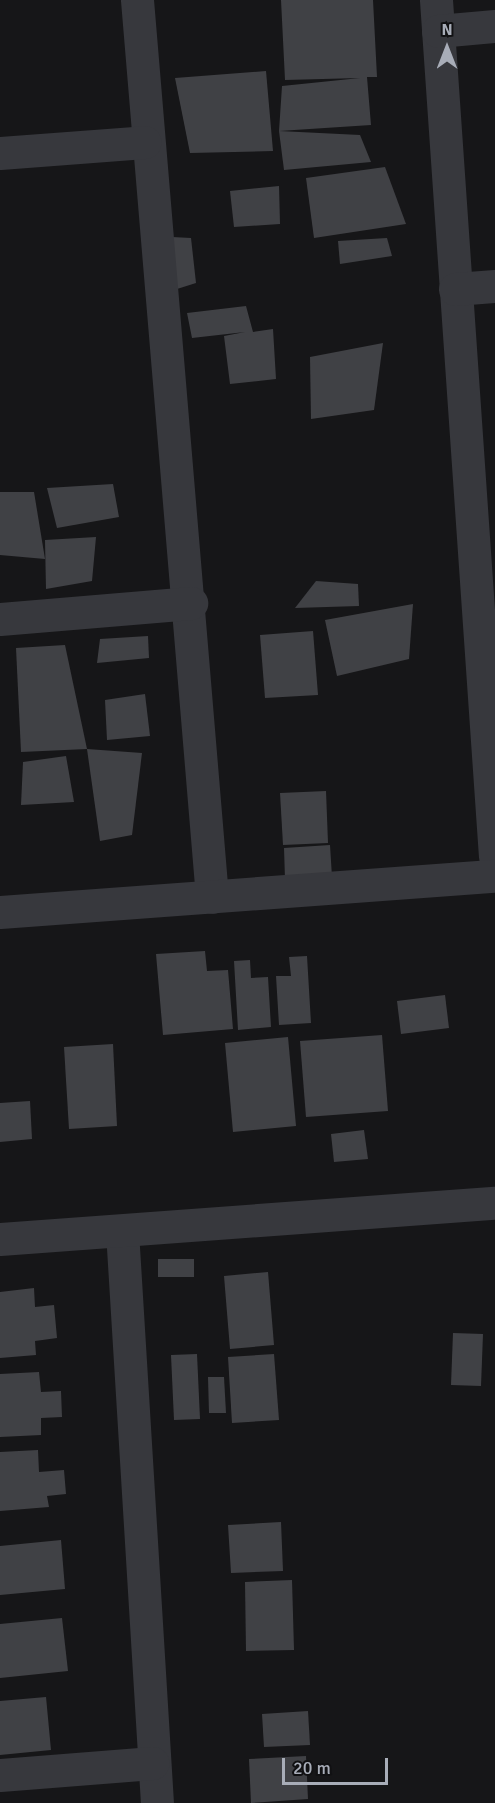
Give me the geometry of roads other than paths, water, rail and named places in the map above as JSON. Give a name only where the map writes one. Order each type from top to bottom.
[{"type":"street","points":[[137,0],[145,142],[191,603],[212,897]]},
{"type":"street","points":[[495,26],[437,15],[455,289],[485,548],[495,856]]},
{"type":"street","points":[[0,153],[145,142]]},
{"type":"street","points":[[455,289],[495,286]]},
{"type":"street","points":[[0,619],[191,603]]},
{"type":"street","points":[[0,912],[495,876]]},
{"type":"street","points":[[0,1239],[495,1203]]},
{"type":"street","points":[[122,1231],[157,1803]]},
{"type":"street","points":[[0,1775],[153,1763]]}]
